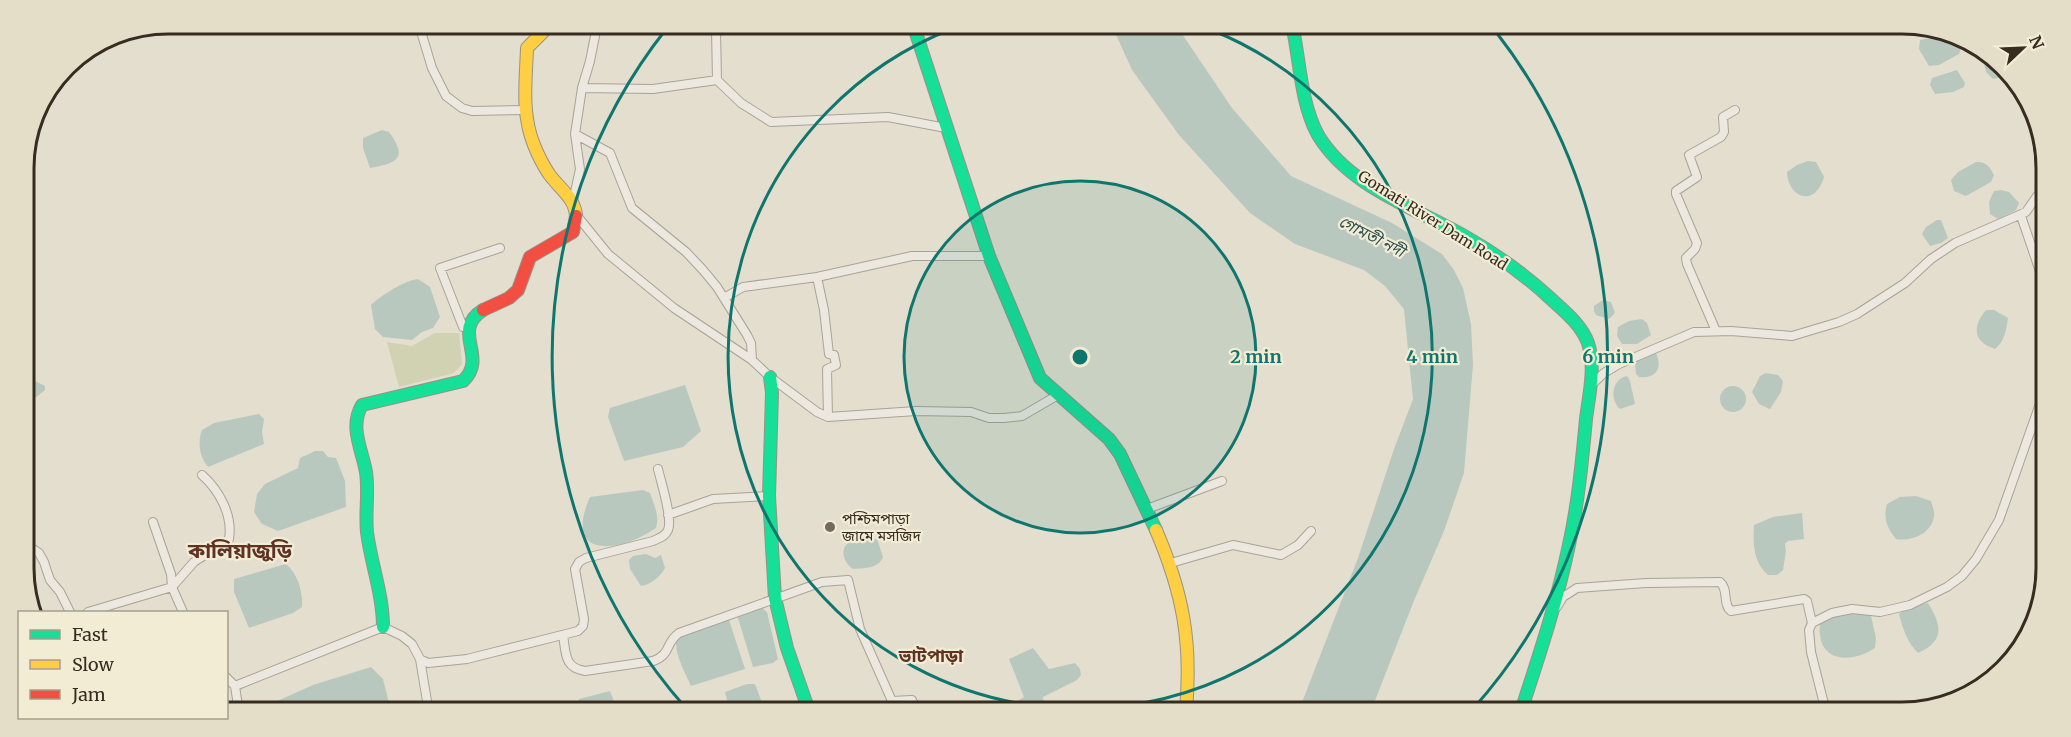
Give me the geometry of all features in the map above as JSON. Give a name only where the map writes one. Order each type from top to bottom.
[{"type":"street","name":"Gomati River Dam Road","points":[[1294,34],[1309,114],[1319,136],[1336,156],[1365,180],[1408,207],[1466,238],[1540,288],[1574,321],[1586,339],[1590,353],[1590,386],[1574,516],[1566,562],[1553,612],[1524,702]]},
{"type":"street","points":[[422,35],[432,68],[446,96],[462,108],[472,111],[525,110]]},
{"type":"street","points":[[540,35],[527,48],[525,110],[530,130],[545,167],[573,201],[578,217],[608,254],[674,308],[752,360],[770,377],[817,412],[828,417],[916,411],[971,412],[989,418],[1004,418],[1022,416],[1058,395]]},
{"type":"street","points":[[573,201],[580,169],[575,134],[582,88],[595,35]]},
{"type":"street","points":[[716,35],[717,80],[741,103],[771,122],[888,117],[946,128]]},
{"type":"street","points":[[916,35],[989,256],[1040,378],[1109,439],[1120,454],[1171,563],[1186,622],[1190,682],[1187,702]]},
{"type":"street","points":[[582,88],[653,89],[717,80]]},
{"type":"street","points":[[1716,331],[1687,264],[1686,258],[1695,249],[1697,243],[1676,194],[1678,188],[1697,177],[1689,155],[1721,137],[1724,132],[1723,117],[1735,110]]},
{"type":"street","points":[[575,134],[610,153],[632,208],[686,252],[717,287],[751,343],[752,360]]},
{"type":"street","points":[[1590,386],[1604,373],[1619,364],[1685,335],[1716,331],[1792,336],[1839,322],[1905,283],[1930,259],[1955,243],[2020,216],[2026,212],[2036,197]]},
{"type":"street","points":[[2020,216],[2036,261]]},
{"type":"street","points":[[383,627],[384,615],[380,587],[367,534],[366,474],[357,430],[357,415],[362,405],[463,381],[469,377],[474,366],[468,328],[474,318],[517,292],[523,285],[530,257],[573,232],[578,217]]},
{"type":"street","points":[[468,328],[464,327],[440,267],[500,248]]},
{"type":"street","points":[[724,298],[743,287],[817,277],[905,257],[989,256]]},
{"type":"street","points":[[817,277],[824,310],[829,354],[834,355],[836,359],[836,365],[827,369],[828,417]]},
{"type":"street","points":[[770,377],[772,393],[769,496],[775,598],[787,648],[806,702]]},
{"type":"street","points":[[1812,623],[1832,612],[1852,609],[1880,612],[1910,604],[1939,592],[1962,576],[1976,559],[1999,520],[2036,415]]},
{"type":"street","points":[[420,659],[428,663],[467,659],[578,631],[583,626],[584,619],[574,569],[579,562],[586,558],[663,537],[669,529],[658,469]]},
{"type":"street","points":[[91,611],[172,587],[194,562],[229,539],[229,525],[224,507],[212,484],[202,475]]},
{"type":"street","points":[[1147,509],[1222,481]]},
{"type":"street","points":[[668,515],[712,499],[769,496]]},
{"type":"street","points":[[153,522],[171,574],[172,587],[183,611]]},
{"type":"street","points":[[1171,563],[1233,545],[1281,555],[1298,544],[1311,531]]},
{"type":"street","points":[[34,550],[39,553],[50,580],[60,592],[70,611]]},
{"type":"street","points":[[563,635],[568,662],[576,670],[585,671],[653,661],[662,658],[669,644],[679,633],[822,582],[848,580],[860,629],[892,701],[912,700],[913,702]]},
{"type":"street","points":[[1553,612],[1563,597],[1577,588],[1646,583],[1720,582],[1724,587],[1727,607],[1731,611],[1804,599],[1807,601],[1812,623],[1809,630],[1811,652],[1824,702]]},
{"type":"street","points":[[235,686],[383,627],[402,636],[412,644],[420,659],[427,702]]},
{"type":"street","points":[[228,679],[235,686],[237,702]]},
{"type":"green space","points":[[435,333],[459,333],[462,364],[454,373],[399,387],[387,342],[412,346]]},
{"type":"water","name":"গোমতী নদী","points":[[1116,34],[1182,34],[1232,108],[1291,176],[1392,223],[1442,254],[1454,270],[1463,288],[1471,324],[1473,365],[1464,473],[1444,531],[1374,702],[1302,702],[1358,558],[1413,399],[1404,309],[1385,286],[1364,270],[1295,244],[1250,213],[1179,135],[1132,70]]},
{"type":"water","points":[[1937,39],[1961,48],[1959,54],[1939,65],[1929,66],[1919,49],[1920,40]]},
{"type":"water","points":[[1984,62],[1993,70],[1993,78],[1998,78],[1993,79],[1986,72]]},
{"type":"water","points":[[1957,70],[1965,83],[1964,87],[1953,92],[1935,94],[1930,85],[1932,78]]},
{"type":"water","points":[[382,130],[389,132],[399,154],[393,162],[370,168],[363,148],[363,138]]},
{"type":"water","points":[[1808,161],[1816,162],[1824,177],[1815,193],[1802,196],[1792,188],[1787,172]]},
{"type":"water","points":[[1976,162],[1982,162],[1989,167],[1994,175],[1991,182],[1966,196],[1954,191],[1951,180],[1958,172]]},
{"type":"water","points":[[1994,191],[2009,192],[2019,203],[2016,210],[1998,219],[1990,214],[1989,202]]},
{"type":"water","points":[[1941,220],[1948,238],[1930,246],[1922,234],[1926,227]]},
{"type":"water","points":[[418,279],[430,287],[440,317],[433,328],[422,332],[412,340],[383,337],[375,329],[371,305],[393,289]]},
{"type":"water","points":[[1603,300],[1611,302],[1615,313],[1609,319],[1596,315],[1594,311],[1594,306]]},
{"type":"water","points":[[1986,310],[1994,310],[2008,318],[2003,339],[1995,349],[1982,342],[1977,333],[1978,322]]},
{"type":"water","points":[[1642,319],[1647,323],[1651,335],[1637,344],[1622,344],[1617,336],[1618,327],[1629,321]]},
{"type":"water","points":[[1655,351],[1659,362],[1655,374],[1639,377],[1636,374],[1635,364],[1640,358]]},
{"type":"water","points":[[1766,373],[1778,375],[1783,381],[1781,392],[1770,409],[1759,404],[1752,392],[1760,376]]},
{"type":"water","points":[[1627,376],[1635,404],[1620,409],[1614,400],[1615,385]]},
{"type":"water","points":[[34,381],[45,386],[45,390],[34,399]]},
{"type":"water","points":[[685,385],[701,431],[683,447],[624,461],[608,417],[610,408]]},
{"type":"water","points":[[1733,386],[1742,390],[1746,399],[1742,408],[1733,412],[1724,408],[1720,399],[1724,390]]},
{"type":"water","points":[[259,414],[264,419],[262,432],[264,444],[208,467],[200,450],[202,430],[214,423]]},
{"type":"water","points":[[315,451],[323,451],[328,457],[336,458],[345,481],[346,507],[278,531],[262,524],[254,512],[257,494],[265,484],[298,468],[300,458]]},
{"type":"water","points":[[643,490],[650,493],[655,506],[656,528],[627,543],[612,546],[599,546],[589,541],[583,532],[583,517],[590,497]]},
{"type":"water","points":[[1916,496],[1931,501],[1934,513],[1932,522],[1925,532],[1914,538],[1896,539],[1887,523],[1885,514],[1887,504],[1900,497]]},
{"type":"water","points":[[1802,513],[1804,539],[1788,541],[1785,544],[1783,570],[1777,575],[1768,575],[1757,558],[1754,546],[1754,525],[1773,517]]},
{"type":"water","points":[[877,539],[883,557],[881,561],[874,566],[853,569],[843,555],[845,547],[855,540]]},
{"type":"water","points":[[646,554],[655,558],[661,555],[665,568],[655,580],[641,586],[630,569],[629,560],[633,556]]},
{"type":"water","points":[[286,564],[294,573],[299,584],[302,607],[293,613],[249,628],[234,592],[234,579]]},
{"type":"water","points":[[1928,603],[1938,625],[1937,637],[1933,643],[1918,653],[1906,635],[1899,614],[1907,608]]},
{"type":"water","points":[[759,605],[767,612],[778,659],[773,663],[753,667],[737,615]]},
{"type":"water","points":[[1857,611],[1871,616],[1876,638],[1875,648],[1855,657],[1836,656],[1823,646],[1820,624],[1830,617]]},
{"type":"water","points":[[728,617],[745,669],[691,686],[678,655],[677,635]]},
{"type":"water","points":[[1033,648],[1049,669],[1075,663],[1081,675],[1077,680],[1043,697],[1043,702],[1016,702],[1024,697],[1009,659]]},
{"type":"water","points":[[371,667],[383,679],[389,702],[275,702],[313,685]]},
{"type":"water","points":[[747,684],[755,684],[762,702],[728,702],[725,692]]},
{"type":"water","points":[[610,691],[614,702],[579,702],[579,699]]},
{"type":"traffic: fast","points":[[1294,34],[1312,123],[1331,153],[1347,169],[1385,195],[1466,237],[1510,265],[1566,313],[1577,324],[1588,343],[1591,381],[1572,530],[1553,608],[1524,702]]},
{"type":"traffic: fast","points":[[916,35],[989,256],[1040,378],[1109,439],[1120,454],[1156,530]]},
{"type":"traffic: fast","points":[[383,627],[381,603],[367,532],[367,480],[356,430],[358,413],[362,405],[463,381],[470,372],[472,363],[470,327],[474,318],[483,310]]},
{"type":"traffic: fast","points":[[770,377],[772,393],[769,496],[775,598],[787,648],[806,702]]},
{"type":"traffic: slow","points":[[540,35],[527,48],[525,97],[527,121],[541,160],[549,174],[570,198],[576,216]]},
{"type":"traffic: slow","points":[[1156,530],[1173,575],[1183,618],[1188,662],[1187,702]]},
{"type":"traffic: jam","points":[[483,310],[509,298],[518,290],[530,257],[573,232],[576,216]]},
{"type":"place","name":"পশ্চিমপাড়া জামে মসজিদ","points":[[830,527]]},
{"type":"district","name":"কালিয়াজুড়ি","points":[[240,550]]},
{"type":"district","name":"ভাটপাড়া","points":[[931,655]]}]
